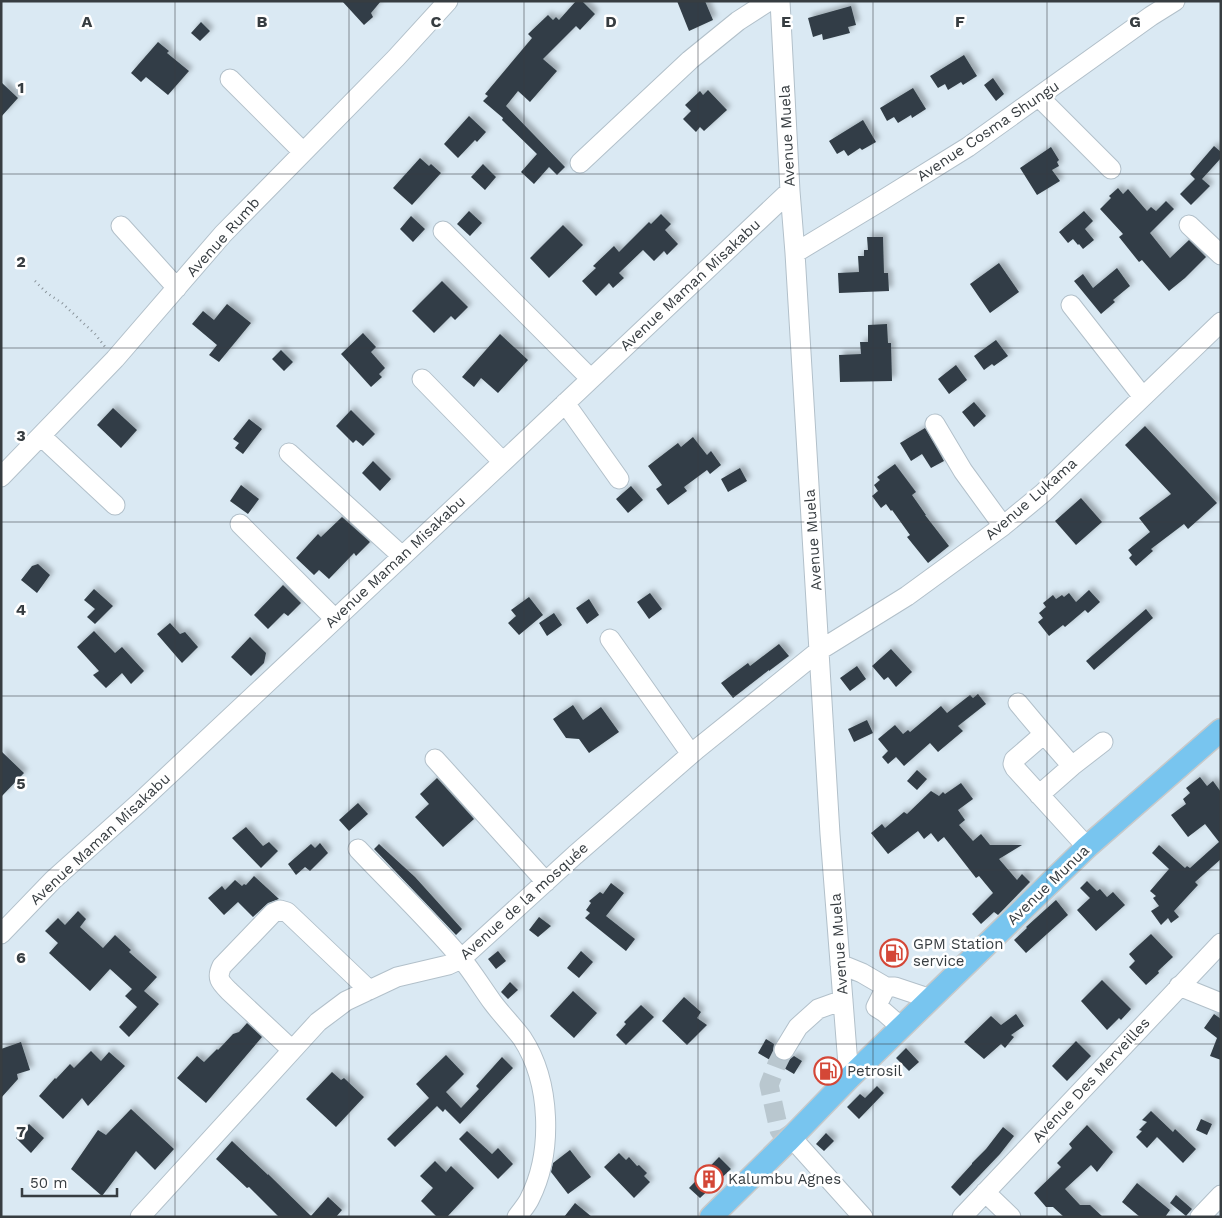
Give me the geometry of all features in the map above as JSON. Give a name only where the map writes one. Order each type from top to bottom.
[{"type":"main road","name":"Avenue Munua","points":[[711,1217],[849,1078],[1087,847],[1221,730]]},
{"type":"street","name":"Avenue Rumb","points":[[1,477],[116,359],[223,234],[396,58],[448,1]]},
{"type":"street","points":[[580,163],[690,60],[738,21],[769,1]]},
{"type":"street","name":"Avenue Muela","points":[[780,1],[830,834],[849,1078]]},
{"type":"street","name":"Avenue Cosma Shungu","points":[[795,253],[968,147],[1150,16],[1175,1]]},
{"type":"street","points":[[230,79],[303,152]]},
{"type":"street","points":[[1039,97],[1111,169]]},
{"type":"street","name":"Avenue Maman Misakabu","points":[[1,934],[53,880],[140,802],[790,191]]},
{"type":"street","points":[[1189,225],[1221,255]]},
{"type":"street","points":[[121,226],[177,288]]},
{"type":"street","points":[[442,230],[591,379]]},
{"type":"street","points":[[1071,305],[1143,397]]},
{"type":"street","name":"Avenue Lukama","points":[[820,650],[908,596],[1003,526],[1043,493],[1221,322]]},
{"type":"street","points":[[422,379],[503,462]]},
{"type":"street","points":[[565,403],[620,479]]},
{"type":"street","points":[[935,424],[963,471],[1003,526]]},
{"type":"street","points":[[41,436],[115,506]]},
{"type":"street","points":[[289,453],[402,556]]},
{"type":"street","points":[[240,524],[335,619]]},
{"type":"street","points":[[610,639],[692,754]]},
{"type":"street","name":"Avenue de la mosquée","points":[[140,1217],[318,1022],[346,1001],[369,990],[397,978],[448,965],[461,959],[692,754],[820,650]]},
{"type":"street","points":[[1018,703],[1072,766]]},
{"type":"street","points":[[1044,734],[1014,760],[1013,764],[1087,847]]},
{"type":"street","points":[[1039,795],[1103,742]]},
{"type":"street","points":[[435,759],[546,882]]},
{"type":"street","points":[[358,849],[461,959],[493,1003],[522,1038],[531,1055],[540,1077],[543,1092],[546,1115],[544,1153],[530,1199],[517,1217]]},
{"type":"street","points":[[292,1050],[229,991],[218,977],[222,966],[273,913],[280,910],[287,912],[369,990]]},
{"type":"street","name":"Avenue Des Merveilles","points":[[962,1217],[1221,943]]},
{"type":"street","points":[[840,964],[862,973],[886,987],[895,987],[931,999]]},
{"type":"street","points":[[1179,986],[1221,1003]]},
{"type":"street","points":[[876,1007],[886,987]]},
{"type":"street","points":[[784,1050],[798,1027],[818,1009],[843,1005],[876,1007],[884,1012],[900,1028]]},
{"type":"street","points":[[791,1137],[863,1217]]},
{"type":"street","points":[[985,1192],[1011,1217]]},
{"type":"street","points":[[1200,1217],[1221,1195]]},
{"type":"path","points":[[35,281],[46,293],[62,304],[95,334],[116,359]]},
{"type":"building","points":[[342,1],[381,1],[371,13],[373,17],[364,25]]},
{"type":"building","points":[[576,1],[582,1],[595,14],[580,30],[576,26],[543,59],[557,71],[530,102],[518,91],[506,106],[565,167],[557,175],[549,167],[534,184],[521,172],[537,154],[502,120],[503,118],[483,101],[488,96],[485,94],[532,38],[528,34],[548,15],[553,20],[556,17],[559,20]]},
{"type":"building","points":[[677,1],[705,1],[713,20],[689,31]]},
{"type":"building","points":[[851,6],[856,25],[848,27],[850,33],[823,40],[822,34],[813,37],[808,18]]},
{"type":"building","points":[[201,22],[210,31],[200,41],[191,33]]},
{"type":"building","points":[[158,42],[169,51],[167,53],[189,71],[168,95],[146,77],[141,82],[131,73]]},
{"type":"building","points":[[964,55],[977,76],[963,85],[961,82],[948,90],[945,84],[938,88],[930,76]]},
{"type":"building","points":[[993,78],[1004,94],[996,101],[984,85]]},
{"type":"building","points":[[1,82],[18,98],[1,117]]},
{"type":"building","points":[[913,88],[926,109],[912,118],[911,115],[898,123],[894,117],[887,121],[880,108]]},
{"type":"building","points":[[708,90],[727,110],[704,131],[700,127],[696,132],[683,119],[691,111],[685,105],[700,91],[703,95]]},
{"type":"building","points":[[469,116],[486,132],[477,142],[475,140],[458,158],[444,144]]},
{"type":"building","points":[[863,120],[876,142],[862,150],[860,148],[848,156],[844,150],[837,154],[829,141]]},
{"type":"building","points":[[1214,146],[1221,152],[1221,158],[1202,179],[1210,186],[1191,205],[1180,194],[1195,179],[1190,174]]},
{"type":"building","points":[[1051,147],[1059,160],[1057,162],[1059,166],[1052,170],[1060,181],[1037,195],[1020,168]]},
{"type":"building","points":[[420,158],[429,166],[431,164],[441,173],[412,205],[393,188]]},
{"type":"building","points":[[483,164],[496,177],[485,190],[471,177]]},
{"type":"building","points":[[1118,188],[1123,194],[1128,189],[1147,211],[1151,207],[1156,211],[1166,201],[1174,209],[1150,233],[1170,258],[1189,240],[1206,257],[1169,291],[1142,260],[1139,262],[1119,237],[1123,234],[1100,209],[1111,198],[1109,196]]},
{"type":"building","points":[[469,211],[482,223],[470,236],[457,224]]},
{"type":"building","points":[[1084,211],[1093,221],[1085,229],[1094,240],[1083,249],[1073,239],[1068,243],[1059,232]]},
{"type":"building","points":[[661,214],[671,224],[665,230],[678,244],[667,255],[664,251],[654,261],[643,250],[619,273],[624,278],[613,288],[609,283],[596,296],[582,281],[596,268],[593,266],[614,246],[619,252],[649,222],[651,224]]},
{"type":"building","points":[[411,216],[425,229],[413,242],[400,229]]},
{"type":"building","points":[[563,225],[583,245],[549,278],[530,258]]},
{"type":"building","points":[[867,237],[883,237],[884,273],[888,273],[889,291],[839,293],[838,273],[859,272],[858,256],[864,256],[864,250],[868,250]]},
{"type":"building","points":[[999,263],[1019,292],[990,313],[970,284]]},
{"type":"building","points":[[1117,268],[1130,286],[1113,300],[1115,302],[1101,314],[1074,281],[1083,274],[1093,288]]},
{"type":"building","points":[[442,281],[468,307],[455,320],[451,316],[434,333],[412,311]]},
{"type":"building","points":[[227,304],[251,323],[219,362],[209,355],[217,345],[192,324],[203,311],[214,320]]},
{"type":"building","points":[[887,324],[888,343],[891,343],[892,381],[840,382],[839,355],[861,354],[860,342],[868,342],[868,325]]},
{"type":"building","points":[[363,333],[376,347],[371,352],[385,368],[379,374],[382,377],[371,387],[341,354]]},
{"type":"building","points":[[500,334],[528,360],[498,393],[481,378],[474,387],[462,377]]},
{"type":"building","points":[[996,340],[1008,356],[994,366],[992,364],[984,370],[974,356]]},
{"type":"building","points":[[281,350],[293,362],[284,371],[272,359]]},
{"type":"building","points":[[956,365],[967,380],[949,394],[938,379]]},
{"type":"building","points":[[974,402],[986,416],[974,427],[962,412]]},
{"type":"building","points":[[113,408],[137,430],[121,448],[97,425]]},
{"type":"building","points":[[351,410],[375,434],[363,446],[356,440],[353,443],[336,426]]},
{"type":"building","points":[[249,419],[262,429],[243,454],[235,448],[239,443],[233,439]]},
{"type":"building","points":[[1145,426],[1217,503],[1188,529],[1184,524],[1151,549],[1153,551],[1136,566],[1129,558],[1132,555],[1128,550],[1150,532],[1139,518],[1171,494],[1125,445]]},
{"type":"building","points":[[925,428],[944,461],[931,468],[922,454],[911,461],[900,443]]},
{"type":"building","points":[[693,437],[707,455],[711,451],[721,465],[710,474],[707,470],[684,487],[687,491],[668,505],[656,489],[662,485],[648,466],[678,443],[681,447]]},
{"type":"building","points":[[373,461],[391,479],[380,491],[362,473]]},
{"type":"building","points":[[895,464],[916,492],[912,495],[925,515],[949,546],[928,563],[907,537],[910,535],[892,510],[886,504],[881,508],[872,496],[878,491],[874,485],[880,480],[877,477]]},
{"type":"building","points":[[740,468],[747,481],[728,492],[721,479]]},
{"type":"building","points":[[241,485],[259,499],[248,514],[230,501]]},
{"type":"building","points":[[631,486],[643,500],[628,513],[616,499]]},
{"type":"building","points":[[1081,498],[1102,522],[1076,545],[1055,521]]},
{"type":"building","points":[[342,517],[370,542],[356,556],[354,553],[329,579],[319,570],[314,575],[296,558],[318,534],[321,537]]},
{"type":"building","points":[[38,564],[50,575],[37,593],[21,580],[32,566]]},
{"type":"building","points":[[283,585],[301,603],[288,616],[284,613],[268,629],[254,615]]},
{"type":"building","points":[[94,589],[113,606],[95,624],[87,617],[95,609],[84,600]]},
{"type":"building","points":[[1089,590],[1100,602],[1088,613],[1085,610],[1065,627],[1063,625],[1049,636],[1038,622],[1043,618],[1039,613],[1046,607],[1043,603],[1053,595],[1056,599],[1062,595],[1064,597],[1069,593],[1076,602]]},
{"type":"building","points":[[650,593],[662,609],[649,619],[637,602]]},
{"type":"building","points":[[529,597],[543,615],[519,635],[508,623],[516,616],[511,610]]},
{"type":"building","points":[[589,599],[599,615],[587,624],[576,608]]},
{"type":"building","points":[[1146,609],[1153,618],[1094,670],[1086,661]]},
{"type":"building","points":[[554,613],[562,625],[547,636],[539,623]]},
{"type":"building","points":[[170,623],[180,634],[185,632],[198,647],[182,663],[157,634]]},
{"type":"building","points":[[94,631],[115,653],[122,647],[144,671],[131,684],[122,673],[106,688],[93,675],[99,671],[77,647]]},
{"type":"building","points":[[250,637],[266,653],[264,663],[251,676],[231,657]]},
{"type":"building","points":[[779,644],[789,656],[733,698],[721,683],[748,663],[750,666]]},
{"type":"building","points":[[891,649],[912,672],[896,687],[888,677],[884,680],[872,666]]},
{"type":"building","points":[[857,666],[866,679],[850,691],[840,678]]},
{"type":"building","points":[[978,694],[986,704],[958,726],[963,731],[938,752],[930,743],[904,766],[896,757],[888,764],[882,757],[888,751],[878,739],[895,725],[903,734],[908,730],[910,732],[941,706],[947,713],[970,695],[973,698]]},
{"type":"building","points":[[573,705],[583,720],[601,707],[619,732],[589,753],[579,739],[566,738],[553,719]]},
{"type":"building","points":[[867,720],[873,733],[854,742],[848,729]]},
{"type":"building","points":[[1,751],[24,773],[1,797]]},
{"type":"building","points":[[917,770],[927,779],[917,790],[907,781]]},
{"type":"building","points":[[1200,777],[1207,786],[1213,781],[1221,792],[1221,859],[1195,882],[1198,885],[1174,911],[1179,917],[1171,923],[1168,918],[1161,925],[1151,911],[1159,906],[1153,898],[1156,896],[1150,891],[1169,869],[1152,853],[1159,845],[1185,868],[1187,866],[1190,868],[1219,842],[1205,824],[1188,837],[1171,815],[1186,804],[1183,799],[1190,793],[1186,788]]},
{"type":"building","points":[[437,778],[474,819],[443,847],[415,817],[429,804],[420,794]]},
{"type":"building","points":[[961,783],[973,799],[958,810],[965,820],[959,825],[973,841],[981,834],[990,845],[1022,845],[999,859],[1017,880],[1022,874],[1030,882],[998,915],[994,912],[981,924],[972,914],[993,893],[979,876],[976,878],[944,837],[938,842],[931,833],[924,839],[918,831],[888,854],[871,833],[882,824],[885,828],[904,812],[907,814],[931,791],[939,796]]},
{"type":"building","points":[[358,803],[368,814],[349,831],[339,820]]},
{"type":"building","points":[[246,827],[263,846],[269,842],[278,851],[261,868],[232,838]]},
{"type":"building","points":[[320,843],[328,853],[310,871],[305,867],[296,875],[288,864],[311,844],[315,848]]},
{"type":"building","points":[[379,844],[415,877],[462,929],[456,935],[374,849]]},
{"type":"building","points":[[254,876],[279,899],[268,903],[253,917],[238,902],[224,915],[208,898],[222,886],[225,890],[235,880],[242,886],[246,885]]},
{"type":"building","points":[[1087,881],[1097,891],[1100,889],[1107,897],[1113,892],[1125,905],[1096,931],[1077,910],[1090,898],[1080,888]]},
{"type":"building","points":[[611,883],[624,893],[606,916],[635,939],[626,951],[585,918],[590,913],[586,910],[591,903],[589,901],[600,892],[603,894]]},
{"type":"building","points":[[1056,900],[1068,915],[1026,953],[1014,940]]},
{"type":"building","points":[[78,911],[86,919],[80,927],[103,948],[115,935],[131,950],[129,952],[157,977],[144,991],[159,1004],[129,1037],[119,1027],[137,1007],[125,996],[132,989],[110,969],[90,991],[49,953],[58,943],[45,931],[58,918],[65,925]]},
{"type":"building","points":[[539,917],[551,926],[538,937],[529,930]]},
{"type":"building","points":[[1151,934],[1173,957],[1146,985],[1129,967],[1135,961],[1129,954]]},
{"type":"building","points":[[498,951],[506,961],[496,969],[488,959]]},
{"type":"building","points":[[581,951],[593,962],[579,978],[567,968]]},
{"type":"building","points":[[1102,980],[1131,1009],[1121,1020],[1119,1018],[1107,1030],[1081,1001]]},
{"type":"building","points":[[510,982],[518,990],[508,999],[501,992]]},
{"type":"building","points":[[573,991],[597,1013],[574,1038],[550,1016]]},
{"type":"building","points":[[684,997],[701,1012],[697,1018],[707,1025],[687,1045],[662,1021]]},
{"type":"building","points":[[641,1005],[654,1017],[626,1045],[616,1035],[626,1024],[624,1022]]},
{"type":"building","points":[[1016,1014],[1024,1026],[1011,1035],[1014,1037],[1005,1048],[1001,1044],[984,1059],[964,1042],[991,1016],[1001,1025]]},
{"type":"building","points":[[1214,1014],[1221,1019],[1221,1060],[1210,1056],[1217,1038],[1204,1028]]},
{"type":"building","points":[[247,1023],[262,1037],[206,1103],[177,1078],[197,1056],[204,1062]]},
{"type":"building","points":[[766,1039],[774,1044],[774,1055],[779,1060],[789,1060],[794,1056],[802,1061],[794,1074],[758,1053]]},
{"type":"building","points":[[1076,1041],[1091,1056],[1067,1081],[1052,1066]]},
{"type":"building","points":[[21,1042],[30,1070],[17,1074],[18,1079],[1,1098],[1,1049]]},
{"type":"building","points":[[906,1048],[919,1062],[909,1071],[896,1058]]},
{"type":"building","points":[[91,1051],[101,1061],[109,1052],[125,1066],[88,1106],[82,1098],[63,1119],[39,1096],[70,1064],[74,1068]]},
{"type":"building","points":[[446,1055],[464,1074],[446,1092],[461,1108],[479,1089],[476,1086],[502,1057],[513,1068],[460,1124],[445,1109],[443,1112],[437,1106],[395,1147],[387,1139],[429,1098],[416,1084]]},
{"type":"building","points":[[332,1072],[341,1080],[344,1078],[364,1097],[336,1127],[306,1099]]},
{"type":"building","points":[[877,1086],[884,1093],[859,1119],[847,1107],[860,1094],[865,1098]]},
{"type":"building","points":[[131,1109],[174,1149],[155,1170],[136,1151],[102,1196],[71,1169],[98,1130],[106,1135]]},
{"type":"building","points":[[1151,1111],[1173,1132],[1175,1129],[1196,1149],[1183,1163],[1157,1137],[1147,1148],[1136,1137],[1142,1131],[1139,1130],[1147,1122],[1142,1120]]},
{"type":"building","points":[[1201,1119],[1212,1124],[1207,1135],[1196,1130]]},
{"type":"building","points":[[29,1124],[44,1138],[31,1153],[16,1138]]},
{"type":"building","points":[[1087,1125],[1113,1152],[1097,1172],[1091,1165],[1065,1189],[1080,1205],[1090,1205],[1103,1217],[1064,1217],[1053,1207],[1046,1207],[1034,1193],[1061,1167],[1057,1163],[1072,1148],[1069,1144]]},
{"type":"building","points":[[1003,1127],[1014,1136],[1000,1154],[960,1196],[951,1187],[986,1149]]},
{"type":"building","points":[[467,1131],[492,1154],[498,1148],[513,1164],[498,1179],[459,1139]]},
{"type":"building","points":[[826,1133],[834,1141],[824,1151],[816,1144]]},
{"type":"building","points":[[232,1141],[311,1216],[328,1197],[342,1210],[336,1217],[279,1217],[249,1187],[247,1188],[216,1159]]},
{"type":"building","points":[[570,1150],[591,1177],[568,1194],[551,1172],[553,1163]]},
{"type":"building","points":[[619,1153],[626,1160],[629,1157],[637,1166],[639,1165],[647,1173],[644,1176],[650,1182],[634,1198],[604,1167]]},
{"type":"building","name":"Kalumbu Agnes","points":[[719,1157],[731,1169],[700,1198],[689,1188]]},
{"type":"building","points":[[435,1161],[446,1172],[451,1166],[474,1188],[447,1217],[437,1217],[421,1201],[433,1188],[420,1176]]},
{"type":"building","points":[[1137,1183],[1170,1210],[1165,1217],[1140,1217],[1122,1202]]},
{"type":"building","points":[[1176,1195],[1192,1209],[1186,1216],[1170,1203]]},
{"type":"building","points":[[575,1203],[592,1217],[564,1217]]},
{"type":"tunnel","points":[[784,1050],[769,1085],[779,1130],[787,1142]]},
{"type":"place","name":"GPM Station service","points":[[894,953]]},
{"type":"place","name":"Petrosil","points":[[828,1071]]},
{"type":"place","name":"Kalumbu Agnes","points":[[709,1179]]}]
